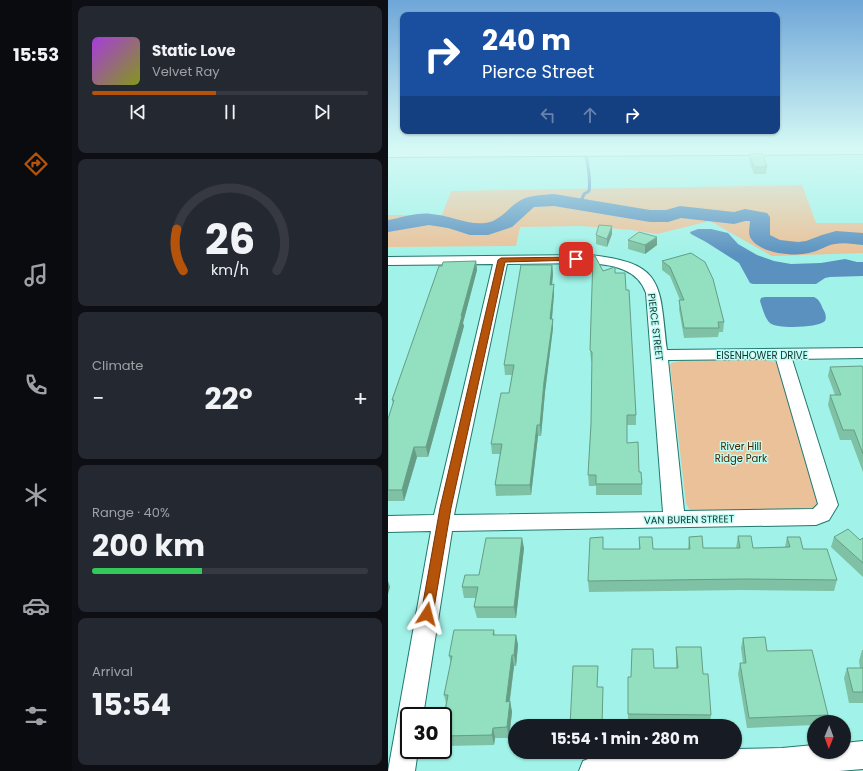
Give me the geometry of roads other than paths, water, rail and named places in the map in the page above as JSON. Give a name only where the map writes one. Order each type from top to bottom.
[{"type":"street","name":"PIERCE STREET","points":[[388,261],[590,259],[616,263],[637,271],[652,289],[660,355],[674,519]]},
{"type":"street","points":[[412,707],[443,524],[501,260]]},
{"type":"street","name":"EISENHOWER DRIVE","points":[[660,355],[783,355],[863,353]]},
{"type":"street","name":"VAN BUREN STREET","points":[[388,524],[816,517],[822,514],[828,505],[783,355]]},
{"type":"street","points":[[593,771],[628,764],[782,762],[863,755]]},
{"type":"street","points":[[401,771],[403,759]]},
{"type":"water","points":[[698,229],[711,229],[728,233],[738,244],[757,255],[774,261],[791,264],[821,263],[845,259],[863,262],[863,276],[830,277],[825,278],[816,284],[753,284],[750,283],[739,263],[691,234],[690,232]]},
{"type":"water","points":[[814,297],[820,302],[826,319],[821,323],[807,326],[788,327],[774,325],[767,319],[760,301],[761,298]]},
{"type":"waterway","points":[[580,204],[584,194],[589,191],[590,183]]},
{"type":"waterway","points":[[388,226],[429,219],[452,223],[470,229],[488,229],[505,223],[528,203],[554,200],[650,216],[668,216],[680,212],[734,218],[745,215],[760,217],[759,234],[763,240],[783,247],[804,248],[836,237],[863,239]]},
{"type":"park label","name":"River Hill Ridge Park","points":[[741,452]]}]
